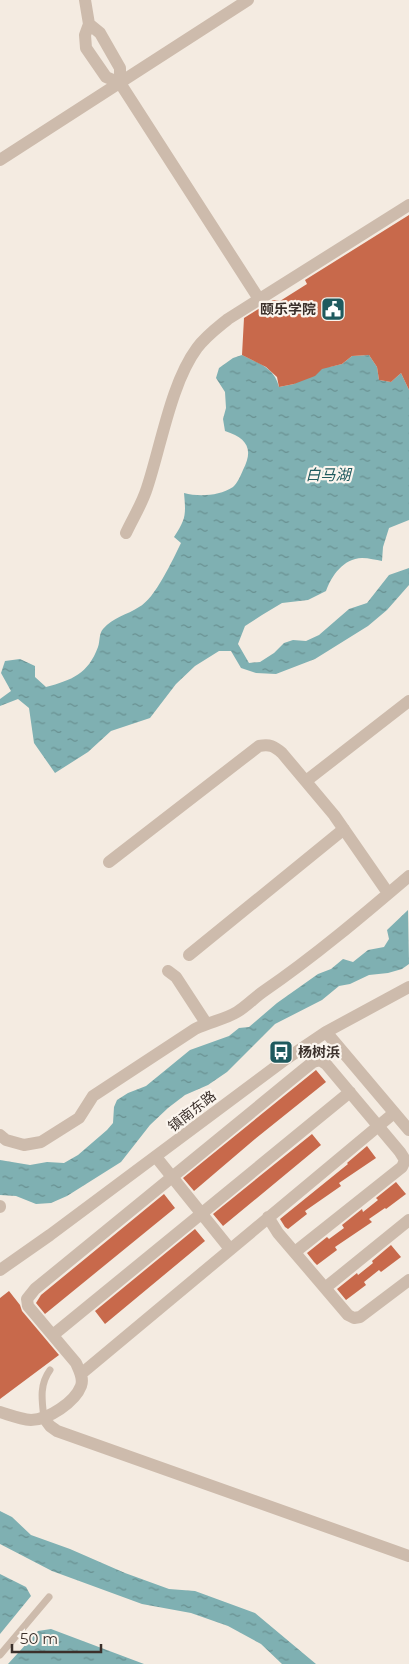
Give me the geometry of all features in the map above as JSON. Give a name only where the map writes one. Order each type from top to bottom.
[{"type":"street","points":[[85,0],[90,24],[86,35],[86,48],[106,77],[120,83]]},
{"type":"street","points":[[0,160],[248,0]]},
{"type":"street","points":[[90,24],[100,33],[120,68],[120,83],[258,299]]},
{"type":"street","points":[[94,60],[110,51]]},
{"type":"street","points":[[126,533],[146,491],[172,402],[190,358],[208,336],[228,319],[258,299],[409,205]]},
{"type":"street","points":[[306,781],[409,701]]},
{"type":"street","points":[[109,862],[259,746],[267,745],[274,746],[282,753],[306,781],[344,829],[388,893]]},
{"type":"street","points":[[188,955],[344,829]]},
{"type":"street","points":[[0,1135],[6,1140],[24,1145],[41,1142],[80,1118],[93,1096],[206,1023],[240,1011],[258,995],[296,969],[409,876]]},
{"type":"street","points":[[168,971],[176,978],[206,1023]]},
{"type":"street","name":"镇南东路","points":[[0,1270],[50,1236],[286,1059],[326,1032],[409,986]]},
{"type":"street","points":[[326,1032],[409,1130]]},
{"type":"street","points":[[0,1412],[31,1420],[44,1418],[57,1412],[76,1395],[82,1384],[81,1374],[76,1363],[28,1306],[27,1299],[35,1289],[313,1062],[320,1060],[326,1064],[378,1126],[405,1160],[406,1167],[295,1252]]},
{"type":"street","points":[[53,1335],[350,1092]]},
{"type":"street","points":[[81,1374],[394,1113]]},
{"type":"street","points":[[156,1157],[230,1249]]},
{"type":"street","points":[[268,1217],[278,1233],[348,1315],[354,1318],[360,1318],[409,1280]]},
{"type":"street","points":[[326,1288],[409,1220]]},
{"type":"street","points":[[44,1418],[57,1431],[409,1556]]},
{"type":"lane","points":[[44,1418],[41,1393],[44,1378],[50,1370]]},
{"type":"lane","points":[[0,1655],[49,1597]]},
{"type":"water","name":"白马湖","points":[[242,355],[270,370],[277,380],[279,387],[294,384],[316,364],[329,367],[342,364],[352,356],[369,355],[377,367],[379,380],[391,382],[401,373],[409,390],[409,520],[389,528],[383,547],[382,561],[362,558],[349,561],[331,579],[326,591],[308,600],[282,603],[245,626],[238,644],[249,663],[260,662],[274,653],[284,643],[293,640],[306,641],[319,635],[349,609],[367,603],[389,575],[409,568],[409,585],[387,610],[368,626],[315,659],[276,674],[256,673],[241,668],[231,651],[219,651],[195,666],[176,684],[150,718],[111,731],[88,752],[55,773],[34,743],[29,708],[18,699],[0,706],[0,699],[11,691],[1,673],[5,661],[20,659],[35,666],[35,677],[46,687],[64,682],[84,670],[89,664],[98,647],[101,633],[107,625],[139,607],[151,596],[163,578],[181,543],[174,537],[181,526],[184,516],[184,493],[209,495],[227,490],[236,484],[246,463],[248,450],[246,445],[239,437],[225,431],[223,419],[226,408],[225,392],[216,378],[219,368],[233,358]]},
{"type":"water","points":[[408,910],[409,964],[402,969],[369,975],[350,984],[339,986],[322,1000],[275,1024],[227,1072],[208,1085],[185,1095],[168,1108],[150,1125],[121,1162],[67,1196],[51,1203],[36,1204],[16,1196],[0,1195],[0,1160],[30,1165],[47,1162],[64,1163],[78,1155],[113,1123],[114,1107],[117,1100],[128,1093],[146,1086],[190,1050],[229,1036],[239,1028],[249,1027],[277,1003],[318,974],[331,969],[343,959],[353,962],[368,950],[384,947],[389,939],[387,930]]},
{"type":"water","points":[[0,1511],[12,1517],[31,1535],[70,1549],[125,1573],[169,1589],[195,1591],[255,1613],[316,1664],[282,1664],[261,1644],[228,1626],[191,1613],[142,1604],[52,1571],[0,1544]]},
{"type":"water","points":[[0,1574],[26,1587],[31,1596],[0,1634]]},
{"type":"water","points":[[51,1629],[144,1664],[8,1664],[38,1631]]},
{"type":"building","name":"颐乐学院","points":[[409,215],[409,390],[401,373],[391,382],[379,380],[377,367],[369,355],[352,356],[342,364],[322,369],[315,376],[294,384],[279,387],[277,377],[266,367],[242,355],[244,318],[273,300],[280,301],[307,284],[305,280]]},
{"type":"building","points":[[316,1070],[326,1082],[194,1191],[183,1178]]},
{"type":"building","points":[[312,1134],[321,1145],[223,1226],[213,1214]]},
{"type":"building","points":[[367,1146],[376,1158],[339,1183],[341,1186],[305,1211],[307,1214],[288,1229],[285,1227],[280,1219],[348,1164]]},
{"type":"building","points":[[396,1182],[406,1194],[369,1219],[372,1222],[335,1247],[337,1250],[317,1265],[307,1253],[327,1237],[329,1239],[344,1228],[342,1225],[362,1209],[363,1212],[378,1200],[376,1198]]},
{"type":"building","points":[[164,1194],[175,1208],[45,1314],[36,1303],[41,1295]]},
{"type":"building","points":[[195,1229],[205,1241],[105,1324],[95,1311]]},
{"type":"building","points":[[391,1245],[401,1257],[381,1272],[379,1270],[364,1282],[366,1285],[346,1300],[337,1289],[373,1263],[372,1261]]},
{"type":"building","points":[[9,1291],[20,1305],[22,1311],[59,1355],[0,1399],[0,1298]]},
{"type":"place","name":"颐乐学院","points":[[333,309]]},
{"type":"place","name":"杨树浜","points":[[281,1052]]}]
